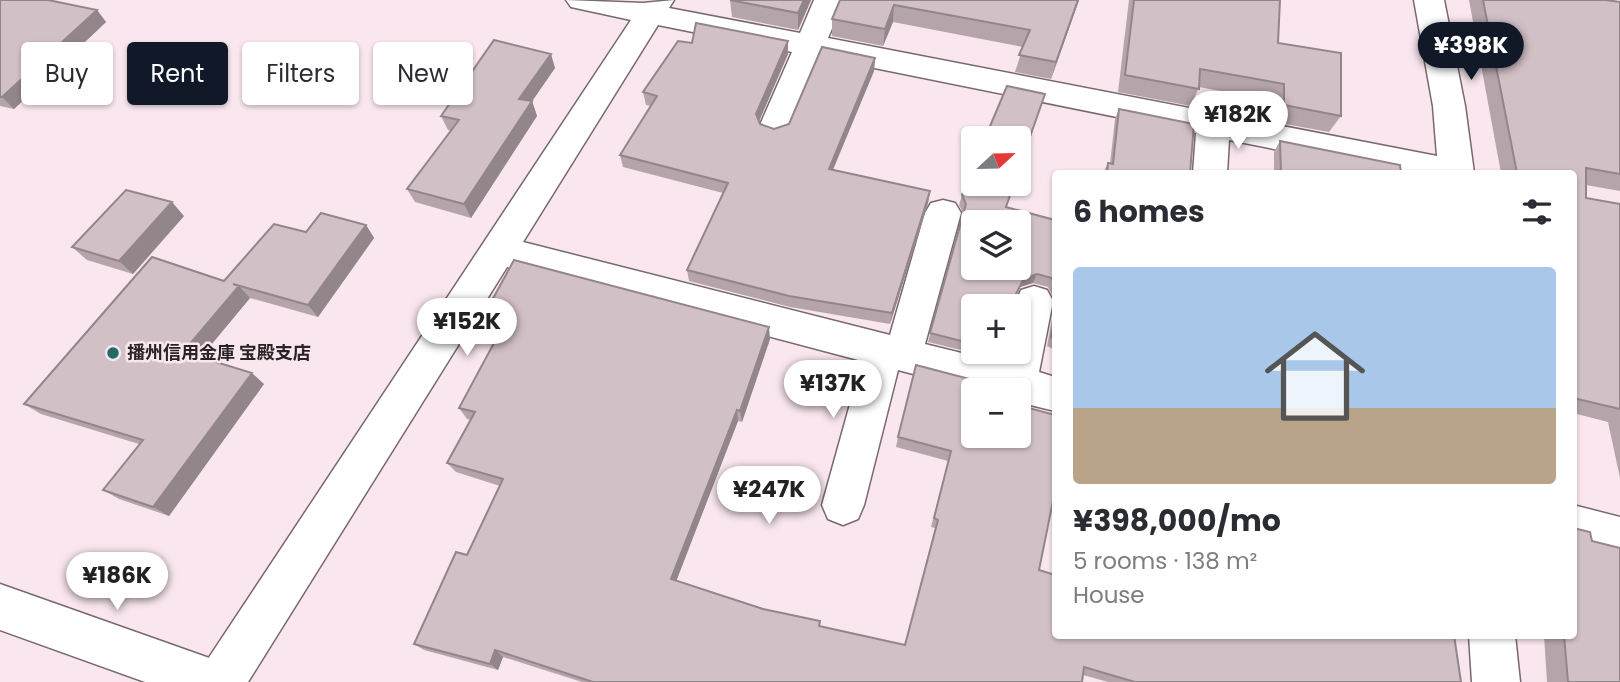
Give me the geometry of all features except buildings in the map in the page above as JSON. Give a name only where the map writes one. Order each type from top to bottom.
[{"type":"street","points":[[581,0],[654,7],[807,45],[1441,170]]},
{"type":"street","points":[[775,127],[807,45],[829,0]]},
{"type":"street","points":[[1429,0],[1449,106],[1456,170]]},
{"type":"street","points":[[222,682],[654,7]]},
{"type":"street","points":[[1210,170],[1213,125]]},
{"type":"street","points":[[843,505],[893,353],[943,214]]},
{"type":"street","points":[[500,251],[993,378]]},
{"type":"street","points":[[1018,378],[1034,301]]},
{"type":"street","points":[[1031,388],[1052,393]]},
{"type":"street","points":[[1577,527],[1620,538]]},
{"type":"street","points":[[0,607],[212,682]]},
{"type":"street","points":[[1492,639],[1496,682]]},
{"type":"place","name":"播州信用金庫 宝殿支店","points":[[113,353]]}]
